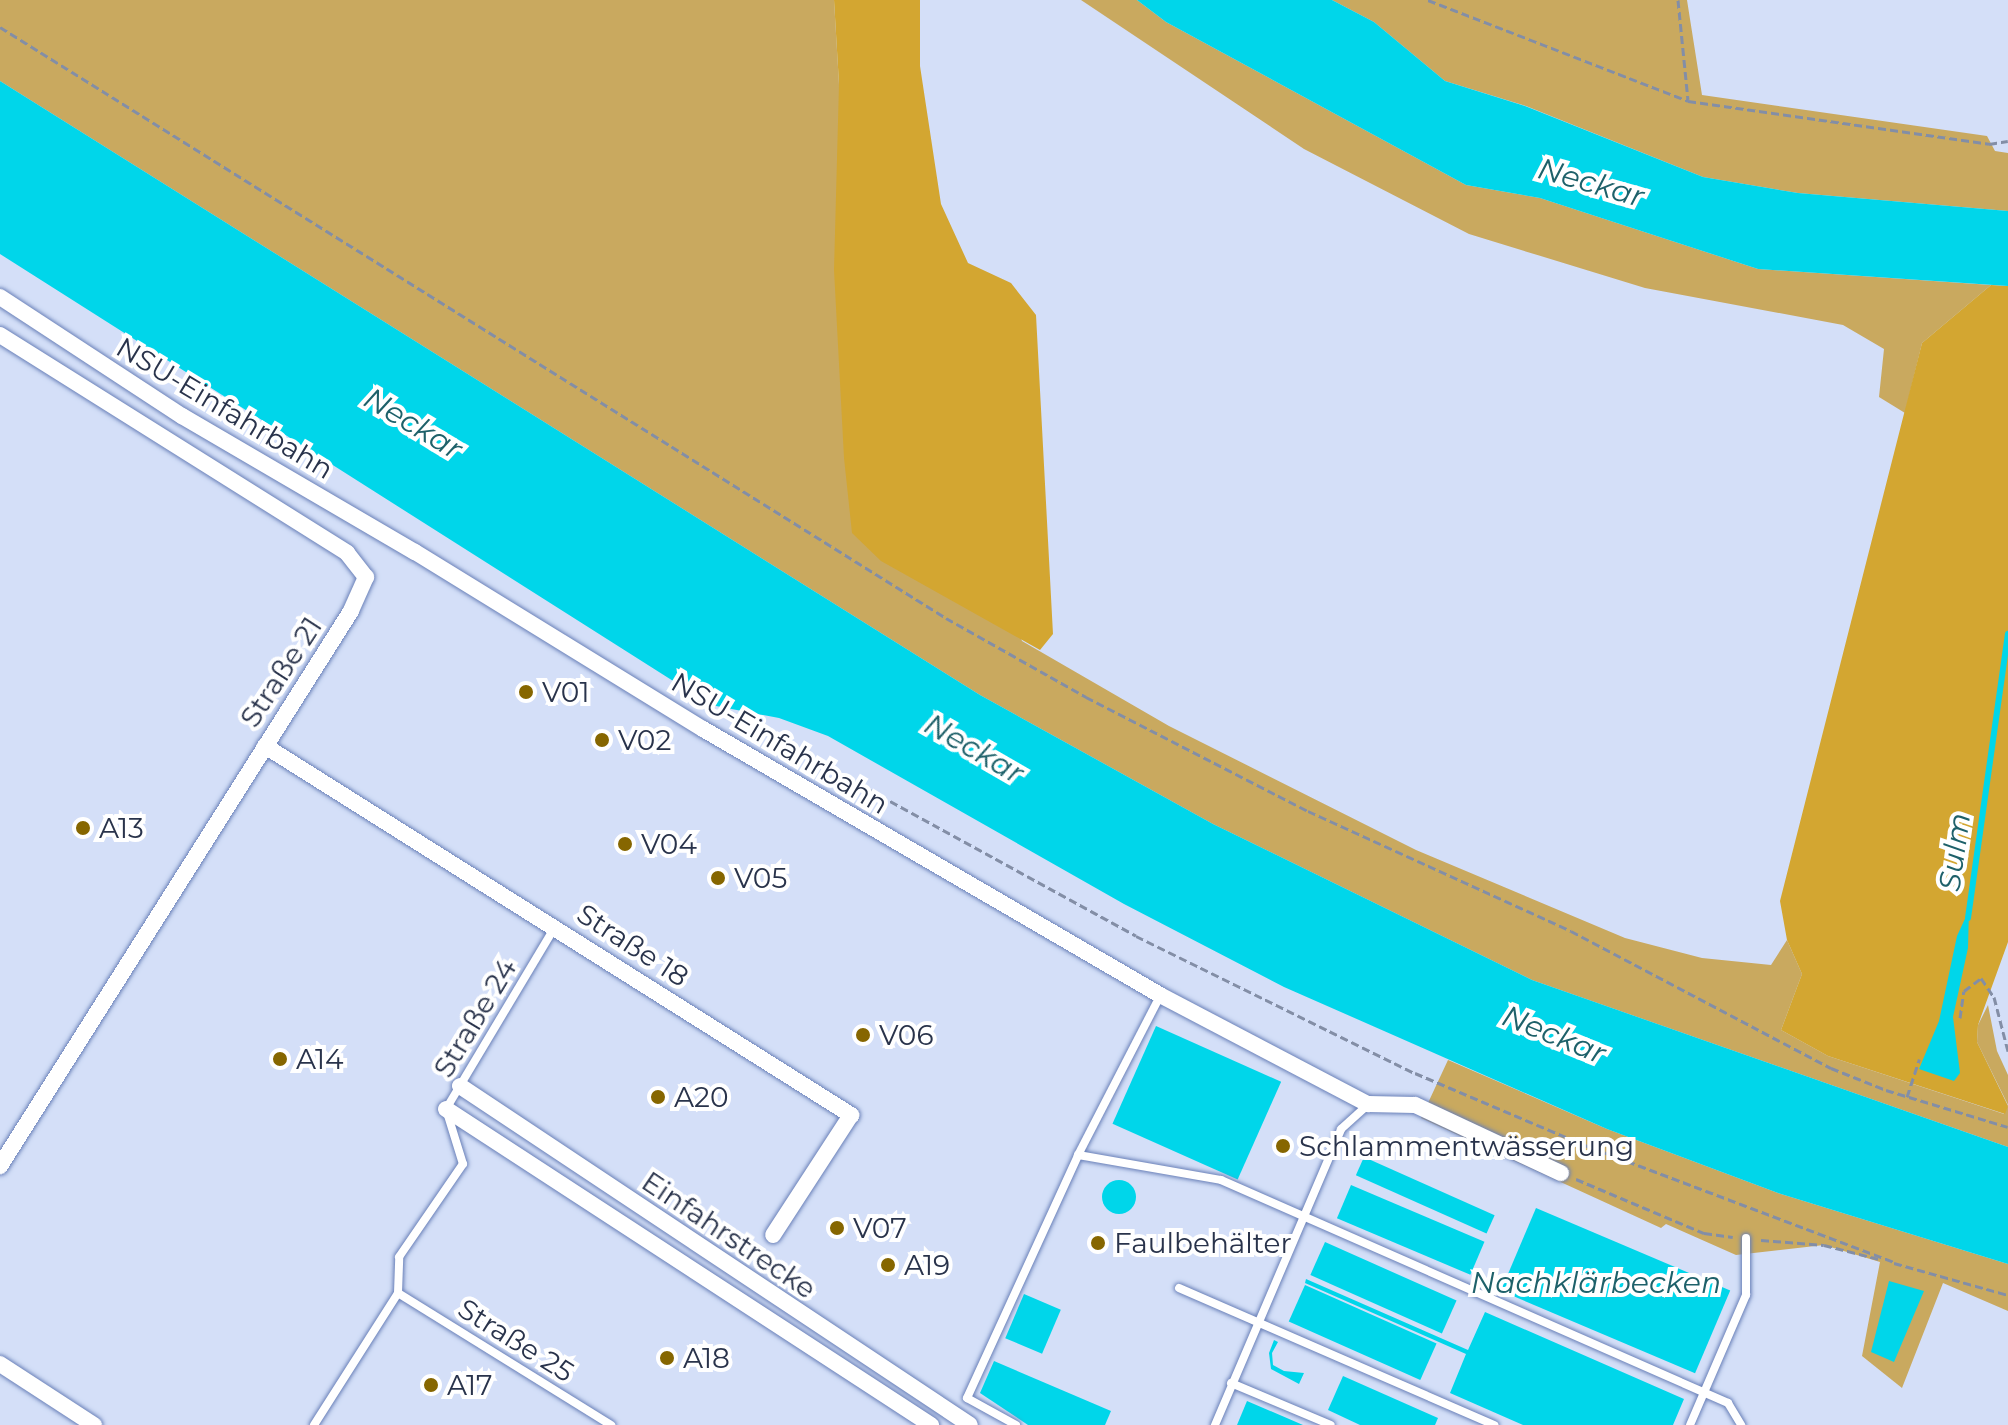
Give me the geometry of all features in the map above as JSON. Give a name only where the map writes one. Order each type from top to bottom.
[{"type":"street","name":"NSU-Einfahrbahn","points":[[0,297],[182,416],[415,552],[703,729],[1160,995],[1368,1104],[1415,1105],[1561,1173]]},
{"type":"street","name":"Straße 21","points":[[0,335],[347,553],[366,577],[351,611],[0,1166]]},
{"type":"street","name":"Straße 18","points":[[265,746],[851,1115],[773,1235]]},
{"type":"street","name":"Einfahrstrecke","points":[[460,1086],[970,1425]]},
{"type":"street","name":"Einfahrstrecke","points":[[446,1109],[931,1425]]},
{"type":"street","points":[[0,1364],[94,1425]]},
{"type":"lane","name":"Straße 24","points":[[314,1425],[398,1293],[399,1257],[463,1164],[446,1109],[555,927]]},
{"type":"lane","points":[[1016,1425],[967,1398],[1078,1155],[1160,995]]},
{"type":"lane","points":[[1215,1425],[1256,1322],[1341,1129],[1368,1104]]},
{"type":"lane","points":[[1078,1155],[1221,1180],[1728,1403],[1741,1425]]},
{"type":"lane","points":[[1690,1425],[1746,1295],[1746,1238]]},
{"type":"lane","points":[[1179,1288],[1494,1425]]},
{"type":"lane","name":"Straße 25","points":[[398,1293],[611,1425]]},
{"type":"lane","points":[[1231,1383],[1331,1425]]},
{"type":"path","points":[[1429,0],[1688,101],[1989,144],[2008,141]]},
{"type":"path","points":[[1678,0],[1688,101]]},
{"type":"path","points":[[0,27],[946,618],[1035,668],[1240,777],[1428,868],[1571,931],[1831,1068],[1907,1097],[2008,1127]]},
{"type":"path","points":[[733,731],[764,732],[1136,936],[1415,1073],[1582,1144],[1894,1262]]},
{"type":"path","points":[[1960,1018],[1964,991],[1981,978],[1994,997],[2008,1051]]},
{"type":"path","points":[[1907,1097],[1919,1059]]},
{"type":"path","points":[[1561,1173],[1704,1233],[1824,1245],[2008,1295]]},
{"type":"shaded area","points":[[0,0],[834,0],[839,84],[1022,641],[1169,726],[1416,850],[1625,938],[1702,958],[1771,965],[1787,940],[1802,974],[1781,1030],[1828,1056],[2004,1114],[2008,1105],[2008,1147],[1532,980],[1213,824],[980,695],[0,81]]},
{"type":"shaded area","points":[[834,0],[920,0],[920,66],[941,204],[968,263],[1011,283],[1036,315],[1053,634],[1040,650],[881,561],[852,533],[844,458],[834,270],[839,84]]},
{"type":"shaded area","points":[[1081,0],[1137,0],[1166,22],[1466,185],[1540,198],[1758,269],[1991,285],[1922,343],[1905,413],[1879,397],[1884,349],[1843,325],[1645,288],[1469,234],[1304,149]]},
{"type":"shaded area","points":[[1332,0],[1687,0],[1702,95],[1987,136],[1995,151],[2008,153],[2008,211],[1798,193],[1703,177],[1526,106],[1445,81],[1374,22]]},
{"type":"shaded area","points":[[1991,285],[2008,286],[2008,942],[1978,1025],[1977,1042],[2008,1106],[2005,1114],[1828,1056],[1781,1030],[1802,974],[1787,940],[1780,901],[1922,343]]},
{"type":"shaded area","points":[[1988,1005],[1997,1051],[2008,1075],[2008,1105],[1977,1042],[1978,1025]]},
{"type":"shaded area","points":[[1448,1060],[1607,1129],[1781,1194],[2008,1264],[2008,1311],[1943,1283],[1902,1388],[1862,1356],[1880,1262],[1824,1245],[1736,1255],[1666,1224],[1661,1228],[1421,1118]]},
{"type":"water","name":"Neckar","points":[[1137,0],[1332,0],[1374,22],[1445,81],[1525,106],[1703,177],[1798,193],[2008,211],[2008,286],[1758,269],[1540,198],[1466,185],[1166,22]]},
{"type":"water","name":"Neckar","points":[[0,81],[980,695],[1213,824],[1532,980],[2008,1147],[2008,1264],[1781,1194],[1607,1129],[1284,987],[1124,904],[828,736],[779,718],[711,705],[0,254]]},
{"type":"water","points":[[1969,910],[1968,948],[1953,1017],[1960,1073],[1954,1081],[1919,1069],[1939,1021],[1957,936]]},
{"type":"water","points":[[1156,1026],[1281,1082],[1238,1179],[1112,1124]]},
{"type":"water","points":[[1364,1157],[1495,1215],[1487,1233],[1356,1175]]},
{"type":"water","points":[[1119,1180],[1131,1185],[1136,1197],[1131,1209],[1119,1214],[1107,1209],[1102,1197],[1107,1185]]},
{"type":"water","points":[[1351,1185],[1484,1242],[1470,1275],[1337,1218]]},
{"type":"water","name":"Nachklärbecken","points":[[1536,1208],[1730,1290],[1695,1373],[1501,1291]]},
{"type":"water","points":[[1325,1242],[1457,1301],[1442,1333],[1310,1275]]},
{"type":"water","name":"Nachklärbecken","points":[[1306,1279],[1468,1350],[1485,1312],[1684,1399],[1673,1425],[1523,1425],[1450,1393],[1466,1354],[1305,1283]]},
{"type":"water","points":[[1889,1281],[1924,1291],[1894,1362],[1871,1352]]},
{"type":"water","points":[[1305,1285],[1437,1344],[1420,1380],[1289,1322]]},
{"type":"water","points":[[1024,1294],[1061,1310],[1042,1354],[1005,1338]]},
{"type":"water","points":[[1274,1340],[1278,1342],[1272,1353],[1273,1365],[1284,1371],[1304,1373],[1299,1384],[1271,1369],[1269,1353]]},
{"type":"water","points":[[994,1361],[1111,1411],[1105,1425],[1028,1425],[980,1393]]},
{"type":"water","points":[[1343,1376],[1438,1418],[1435,1425],[1360,1425],[1328,1410]]},
{"type":"water","points":[[1247,1401],[1303,1425],[1237,1425]]},
{"type":"waterway","name":"Sulm","points":[[1968,918],[2008,634]]},
{"type":"place","name":"V01","points":[[526,692]]},
{"type":"place","name":"V02","points":[[602,740]]},
{"type":"place","name":"A13","points":[[83,828]]},
{"type":"place","name":"V04","points":[[625,844]]},
{"type":"place","name":"V05","points":[[718,878]]},
{"type":"place","name":"V06","points":[[863,1035]]},
{"type":"place","name":"A14","points":[[280,1059]]},
{"type":"place","name":"A20","points":[[658,1097]]},
{"type":"place","name":"Schlammentwässerung","points":[[1283,1146]]},
{"type":"place","name":"V07","points":[[837,1228]]},
{"type":"place","name":"Faulbehälter","points":[[1098,1243]]},
{"type":"place","name":"A19","points":[[888,1265]]},
{"type":"place","name":"A18","points":[[667,1358]]},
{"type":"place","name":"A17","points":[[431,1385]]}]
